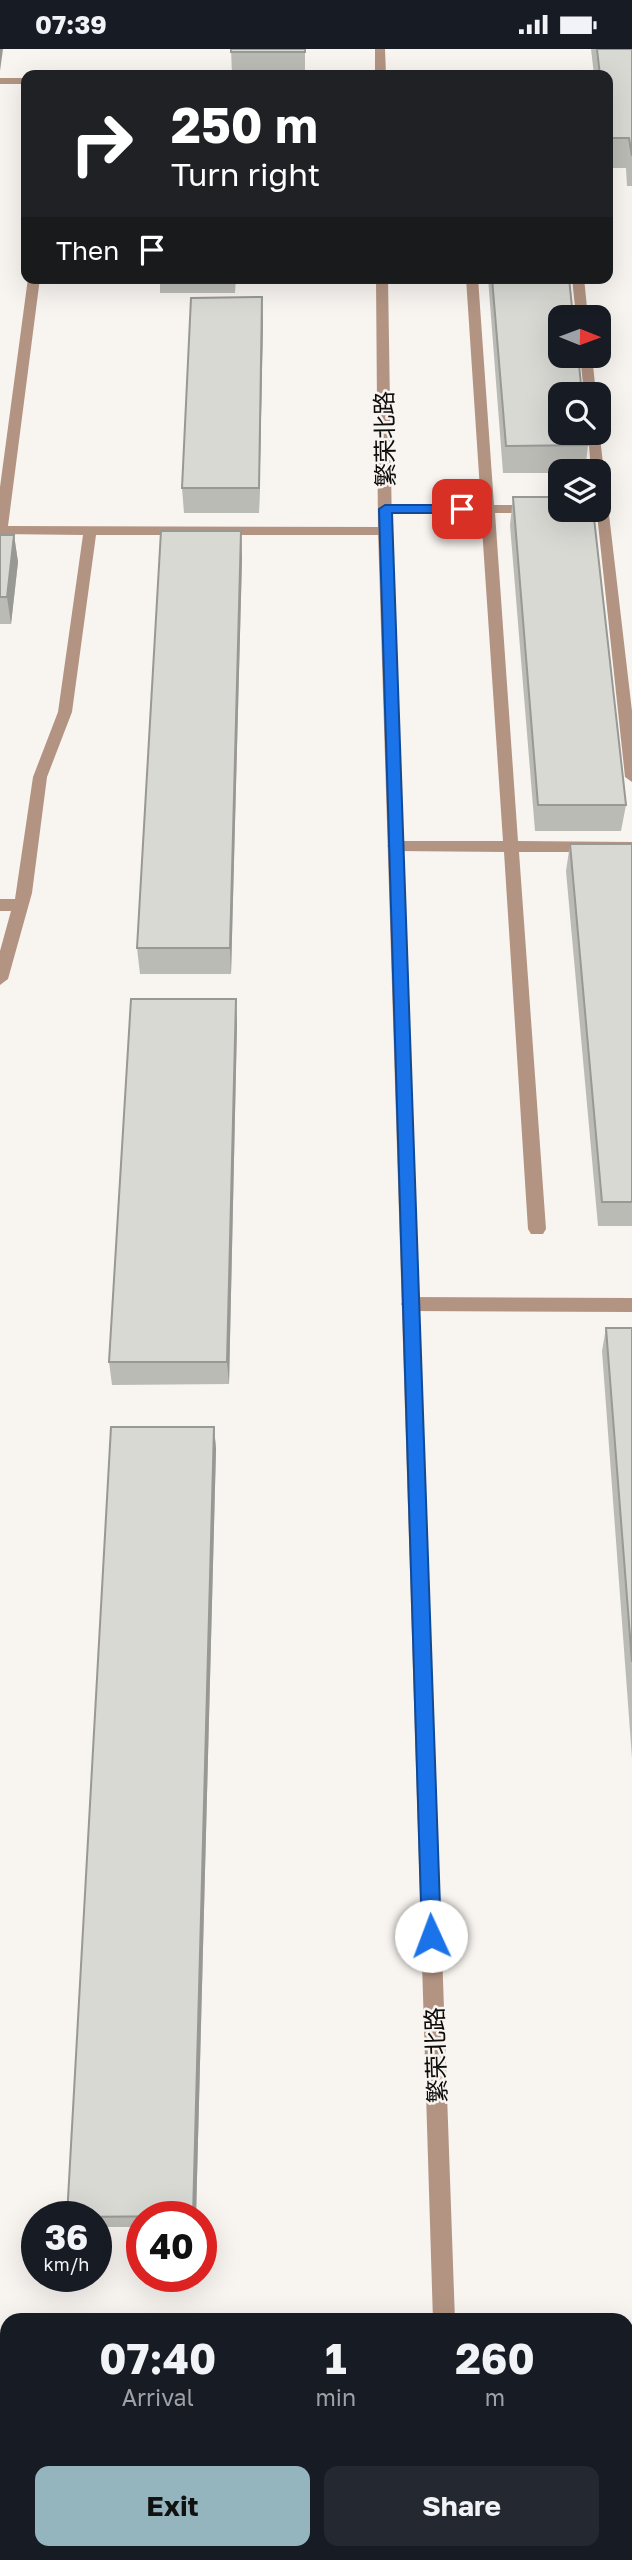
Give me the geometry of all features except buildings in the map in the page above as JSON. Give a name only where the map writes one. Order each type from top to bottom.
[{"type":"street","points":[[380,49],[381,70]]},
{"type":"street","points":[[0,81],[21,81]]},
{"type":"street","points":[[33,284],[1,530],[385,531]]},
{"type":"street","name":"繁荣北路","points":[[382,284],[385,531],[444,2313]]},
{"type":"street","points":[[472,284],[537,1229]]},
{"type":"street","points":[[579,284],[581,305]]},
{"type":"street","points":[[385,509],[548,510]]},
{"type":"street","points":[[604,522],[632,778]]},
{"type":"street","points":[[0,979],[20,905],[40,777],[65,712],[90,530]]},
{"type":"street","points":[[395,846],[632,847]]},
{"type":"street","points":[[0,905],[20,905]]},
{"type":"street","points":[[410,1304],[632,1305]]},
{"type":"route","points":[[431,1936],[385,509],[462,509]]}]
